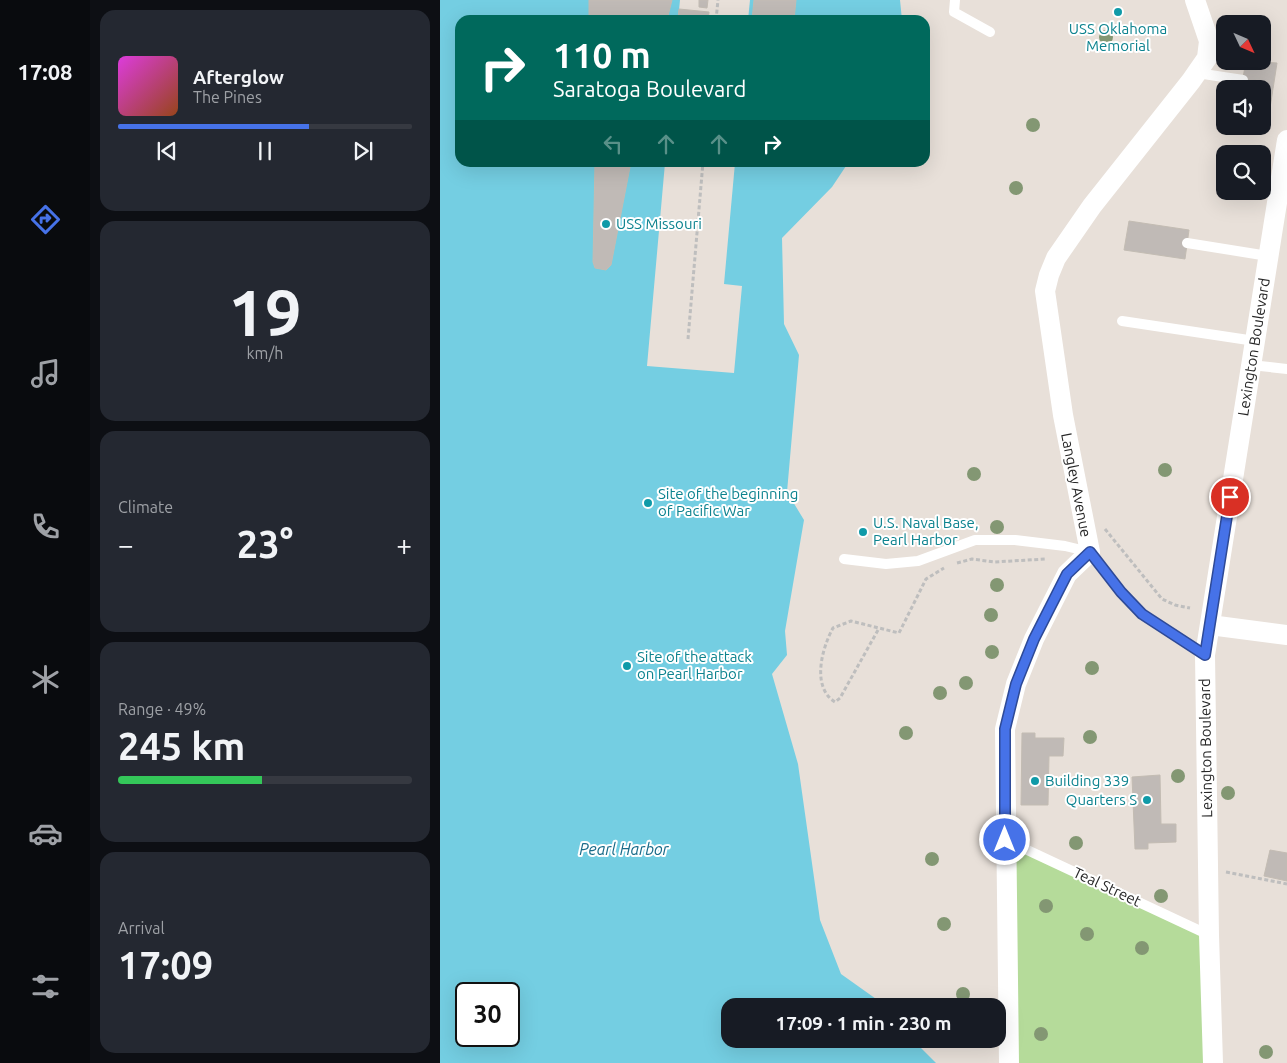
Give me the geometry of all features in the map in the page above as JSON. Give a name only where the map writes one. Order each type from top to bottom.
[{"type":"street","name":"Langley Avenue","points":[[1010,1063],[1005,840],[1005,729],[1016,684],[1034,639],[1067,574],[1090,552],[1063,415],[1045,291],[1056,258],[1092,206],[1207,58],[1209,41],[1195,0]]},
{"type":"street","name":"Lexington Boulevard","points":[[1213,1063],[1205,655],[1268,256],[1283,187],[1287,140]]},
{"type":"street","points":[[1210,625],[1287,634]]},
{"type":"lane","points":[[955,0],[954,12],[990,32]]},
{"type":"lane","points":[[1197,73],[1243,80]]},
{"type":"lane","points":[[1187,243],[1268,256]]},
{"type":"lane","points":[[1122,321],[1255,341]]},
{"type":"lane","points":[[1251,365],[1287,369]]},
{"type":"lane","points":[[844,559],[886,564],[918,561],[975,540],[1015,540],[1065,546],[1090,552],[1121,592],[1142,614],[1205,655]]},
{"type":"lane","name":"Teal Street","points":[[1005,840],[1209,934]]},
{"type":"path","points":[[716,15],[718,0]]},
{"type":"path","points":[[688,340],[703,167]]},
{"type":"path","points":[[1103,526],[1162,599],[1175,605],[1190,608]]},
{"type":"path","points":[[956,564],[972,560],[994,562],[1052,559]]},
{"type":"path","points":[[878,630],[840,698],[834,702],[830,699],[823,686],[821,672],[822,654],[833,628],[851,622],[878,630],[899,633],[926,579],[947,566]]},
{"type":"path","points":[[1208,868],[1287,884]]},
{"type":"green space","points":[[1005,840],[1209,935],[1213,1063],[1009,1063]]},
{"type":"water","name":"Pearl Harbor","points":[[440,0],[900,0],[902,15],[455,15],[455,167],[845,167],[832,187],[782,238],[784,324],[799,355],[787,492],[804,520],[785,631],[787,655],[772,674],[798,764],[820,920],[841,974],[875,998],[721,998],[721,1048],[921,1048],[936,1063],[440,1063]]},
{"type":"pier","points":[[680,0],[750,0],[748,15],[678,15]]},
{"type":"pier","points":[[665,167],[735,167],[724,284],[742,286],[734,373],[647,366]]},
{"type":"building","points":[[589,0],[672,0],[668,15],[589,15]]},
{"type":"building","points":[[699,0],[708,0],[707,8],[699,7]]},
{"type":"building","points":[[754,0],[796,0],[794,15],[752,15]]},
{"type":"building","points":[[679,9],[709,12],[709,15],[678,15]]},
{"type":"building","points":[[1271,63],[1277,63],[1271,102],[1271,80],[1243,80],[1244,70],[1271,70]]},
{"type":"building","name":"USS Missouri","points":[[595,167],[630,167],[611,265],[606,270],[595,268],[593,262]]},
{"type":"building","points":[[1129,221],[1189,230],[1185,259],[1124,250]]},
{"type":"building","name":"Building 339","points":[[1022,733],[1035,733],[1035,738],[1064,738],[1063,756],[1049,756],[1048,805],[1021,805]]},
{"type":"building","name":"Quarters S","points":[[1160,775],[1161,824],[1176,824],[1176,842],[1148,843],[1148,849],[1135,849],[1132,777]]},
{"type":"building","points":[[1270,850],[1287,853],[1287,881],[1264,876]]},
{"type":"place","name":"USS Oklahoma Memorial","points":[[1118,12]]},
{"type":"place","name":"USS Missouri","points":[[606,224]]},
{"type":"place","name":"Site of the beginning of Pacific War","points":[[648,503]]},
{"type":"place","name":"U.S. Naval Base, Pearl Harbor","points":[[863,532]]},
{"type":"place","name":"Site of the attack on Pearl Harbor","points":[[627,666]]},
{"type":"place","name":"Building 339","points":[[1035,781]]},
{"type":"place","name":"Quarters S","points":[[1147,800]]},
{"type":"route","points":[[1005,840],[1005,729],[1016,684],[1034,639],[1067,574],[1090,552],[1121,592],[1142,614],[1205,655],[1230,497]]}]
